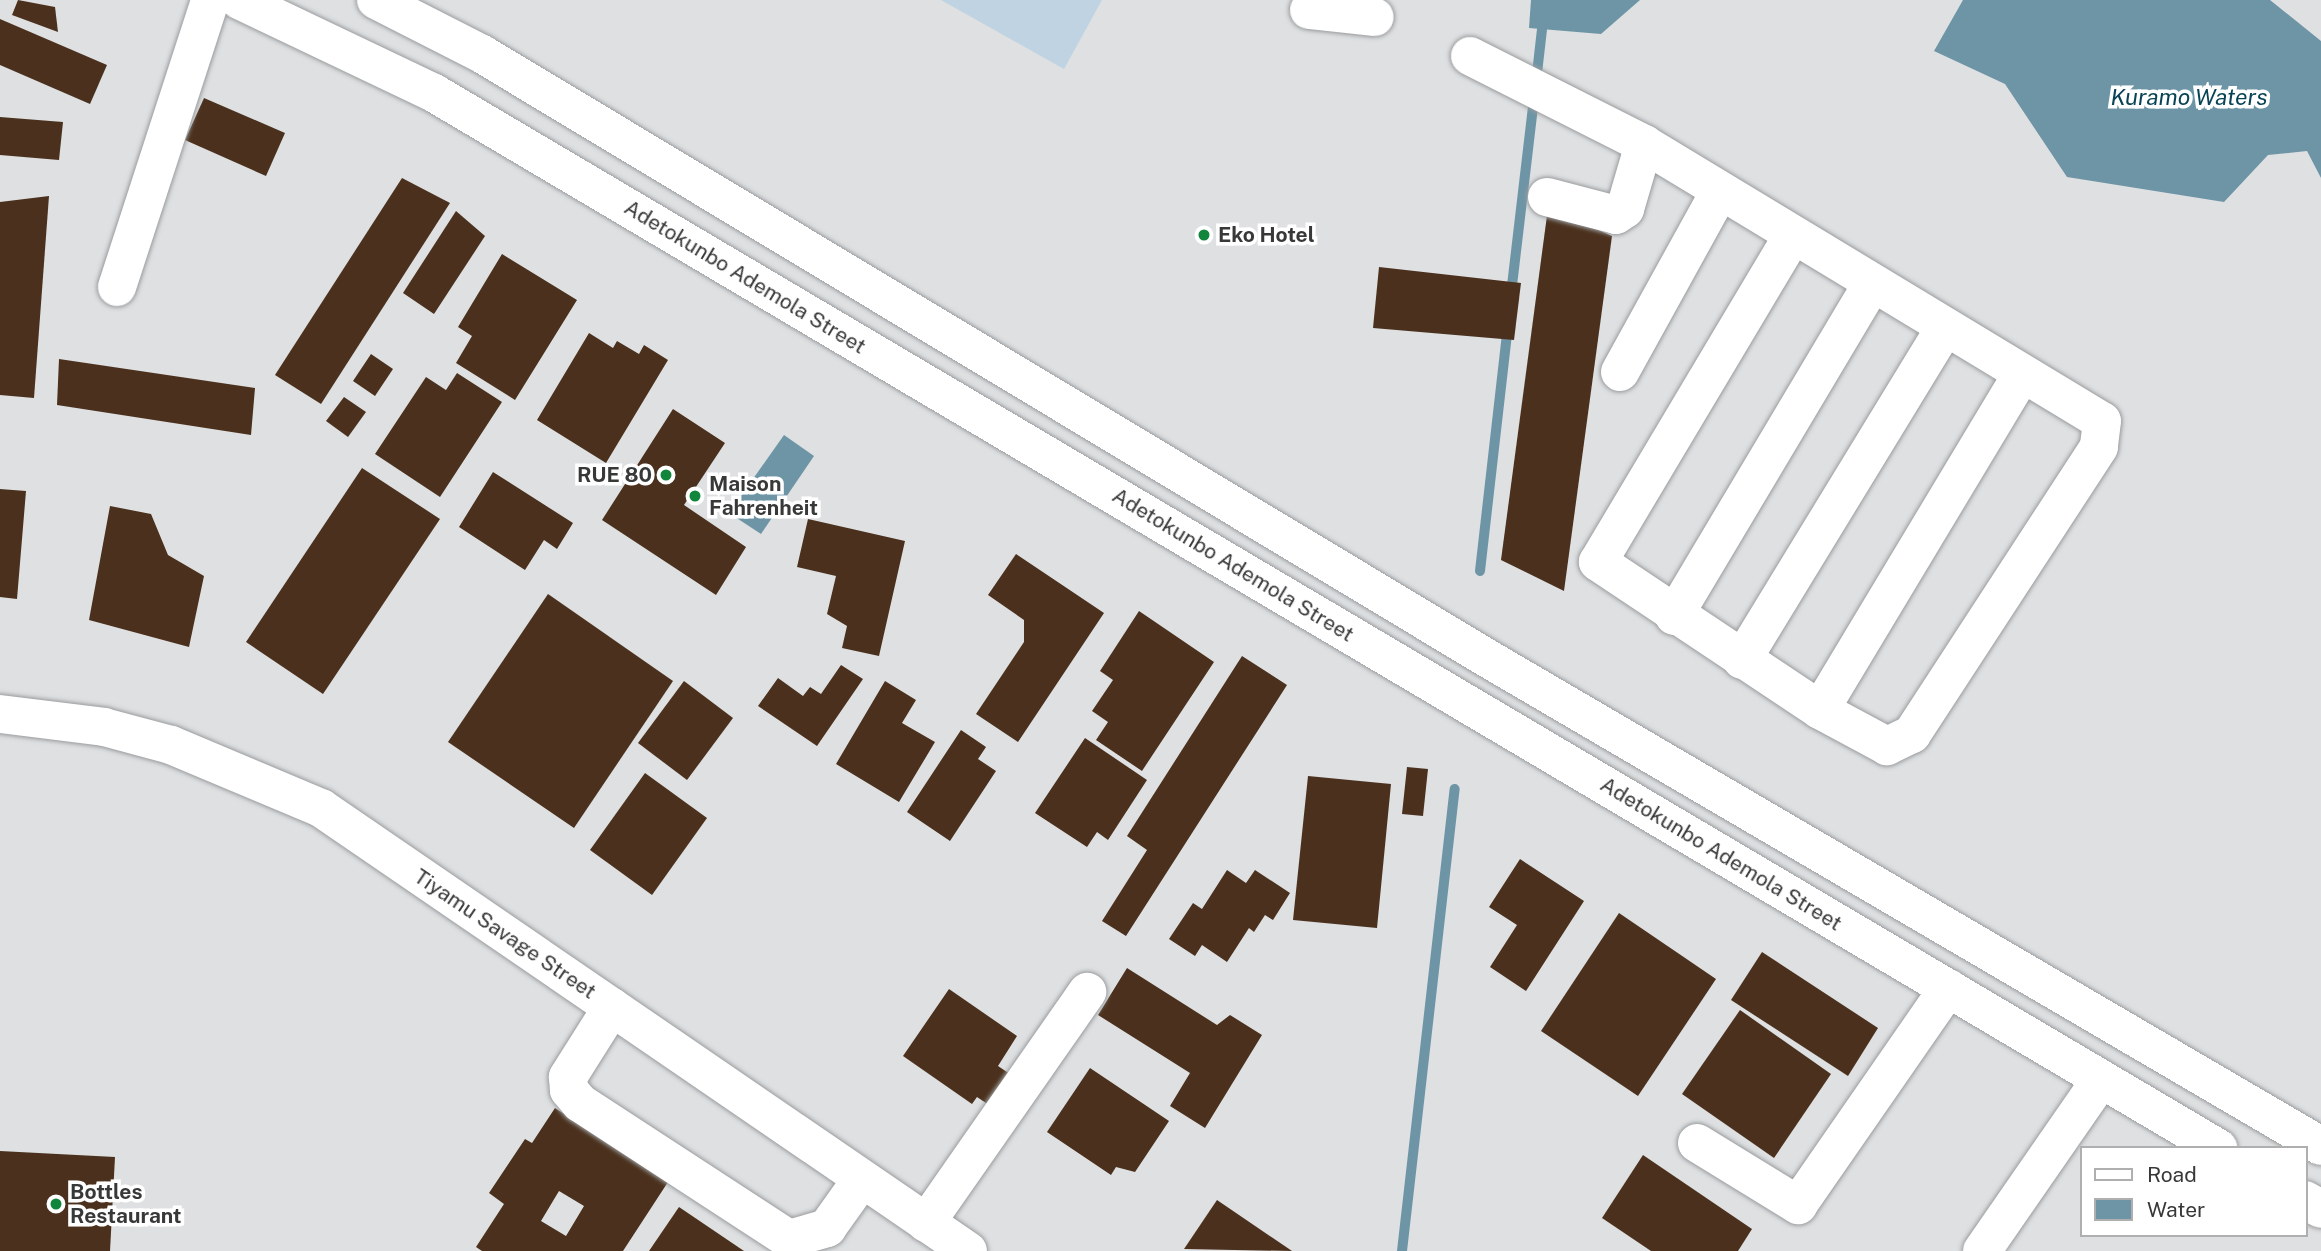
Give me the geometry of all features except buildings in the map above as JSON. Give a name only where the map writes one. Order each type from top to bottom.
[{"type":"main road","points":[[117,287],[210,0]]},
{"type":"main road","name":"Adetokunbo Ademola Street","points":[[239,0],[434,93],[2215,1146]]},
{"type":"main road","points":[[376,0],[482,54],[1439,630],[2321,1146]]},
{"type":"main road","points":[[1308,10],[1375,17]]},
{"type":"main road","points":[[1470,56],[1644,144],[2021,376],[2102,421],[2099,447],[1912,734],[1887,746],[1820,710],[1674,616],[1598,562],[1793,236]]},
{"type":"main road","points":[[1547,197],[1616,215],[1625,209],[1644,144]]},
{"type":"main road","points":[[1620,372],[1720,191]]},
{"type":"main road","points":[[1674,616],[1872,284]]},
{"type":"main road","points":[[1742,660],[1944,329]]},
{"type":"main road","points":[[1820,710],[2021,376]]},
{"type":"main road","name":"Tiyamu Savage Street","points":[[0,714],[104,727],[171,746],[321,808],[968,1251]]},
{"type":"main road","points":[[1697,1143],[1798,1205],[1948,988]]},
{"type":"main road","points":[[926,1223],[1087,992]]},
{"type":"main road","points":[[612,1007],[568,1077],[569,1090],[580,1103],[789,1239],[827,1228],[862,1179]]},
{"type":"main road","points":[[2147,1106],[2175,1061]]},
{"type":"main road","points":[[1982,1251],[2102,1079]]},
{"type":"shaded area","points":[[941,0],[1102,0],[1064,69]]},
{"type":"water","points":[[1531,0],[1640,0],[1601,34],[1529,28]]},
{"type":"water","name":"Kuramo Waters","points":[[1963,0],[2270,0],[2321,41],[2321,178],[2307,151],[2268,155],[2224,202],[2067,177],[2005,84],[1934,51]]},
{"type":"water","points":[[784,435],[814,456],[761,534],[729,513]]},
{"type":"waterway","points":[[1536,82],[1542,29]]},
{"type":"waterway","points":[[1511,294],[1534,98]]},
{"type":"waterway","points":[[1480,571],[1508,327]]},
{"type":"waterway","points":[[1402,1251],[1455,789]]},
{"type":"place","name":"Eko Hotel","points":[[1204,235]]},
{"type":"place","name":"RUE 80","points":[[666,475]]},
{"type":"place","name":"Maison Fahrenheit","points":[[695,496]]},
{"type":"place","name":"Bottles Restaurant","points":[[56,1204]]}]
